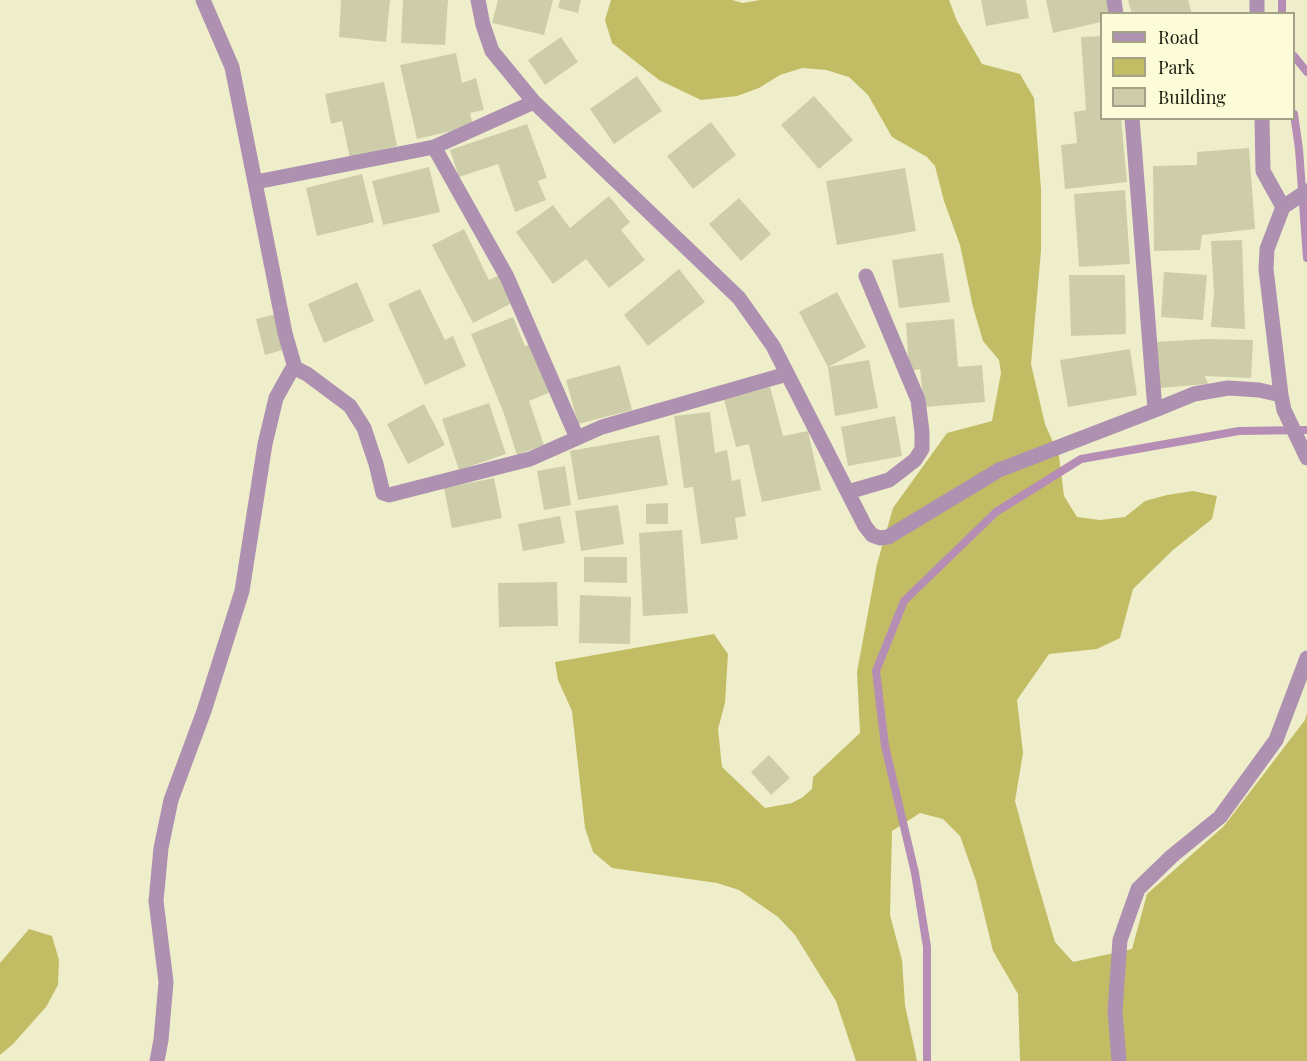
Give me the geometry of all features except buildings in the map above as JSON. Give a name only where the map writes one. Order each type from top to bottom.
[{"type":"street","points":[[203,0],[232,67],[285,333],[295,368],[314,378],[350,406],[364,428],[382,491],[386,495],[530,459],[602,427],[787,374]]},
{"type":"street","points":[[478,0],[492,51],[534,102],[739,298],[773,346],[865,526],[872,535],[880,538],[888,537],[999,470],[1194,394],[1228,388],[1259,390],[1283,402]]},
{"type":"street","points":[[256,182],[434,147],[534,102]]},
{"type":"street","points":[[1132,120],[1155,411]]},
{"type":"street","points":[[1262,120],[1263,171],[1283,207]]},
{"type":"street","points":[[434,147],[507,277],[577,438]]},
{"type":"street","points":[[1305,452],[1283,402],[1266,269],[1267,249],[1283,207],[1307,191]]},
{"type":"street","points":[[848,492],[889,480],[915,460],[922,449],[918,400],[866,276]]},
{"type":"street","points":[[157,1061],[166,982],[156,901],[161,848],[171,800],[204,711],[242,591],[265,444],[276,398],[295,368]]},
{"type":"street","points":[[1119,1061],[1116,1011],[1120,939],[1138,889],[1172,856],[1220,817],[1276,740],[1307,658]]},
{"type":"green space","points":[[611,0],[732,0],[743,3],[760,0],[949,0],[957,21],[982,64],[1020,74],[1034,98],[1041,189],[1041,251],[1031,364],[1045,424],[1059,456],[1064,496],[1077,517],[1100,520],[1125,517],[1145,501],[1167,495],[1193,491],[1217,496],[1212,519],[1173,550],[1133,589],[1120,638],[1097,649],[1049,654],[1017,700],[1023,753],[1015,801],[1034,871],[1055,942],[1073,962],[1132,949],[1147,894],[1224,826],[1305,720],[1307,713],[1307,1061],[1020,1061],[1018,994],[993,951],[976,881],[960,836],[943,819],[920,813],[892,831],[890,915],[902,960],[905,1005],[917,1061],[856,1061],[836,1001],[795,935],[778,917],[739,890],[717,883],[612,868],[593,852],[585,828],[572,711],[558,680],[555,662],[714,634],[728,654],[725,703],[718,729],[722,767],[765,808],[792,803],[803,797],[812,789],[813,777],[860,733],[857,672],[877,564],[893,508],[947,433],[992,421],[1001,373],[999,360],[983,341],[973,307],[960,245],[944,201],[935,166],[927,157],[892,137],[868,95],[849,77],[826,70],[802,68],[780,75],[759,88],[737,96],[701,100],[659,80],[612,43],[605,20]]},
{"type":"green space","points":[[29,929],[52,936],[59,960],[58,985],[46,1007],[0,1055],[0,963]]},
{"type":"waterway","points":[[1282,0],[1282,12]]},
{"type":"waterway","points":[[1295,57],[1307,72]]},
{"type":"waterway","points":[[1295,120],[1307,258]]},
{"type":"waterway","points":[[927,1061],[927,947],[915,873],[885,746],[876,671],[904,601],[996,512],[1081,459],[1239,431],[1307,430]]}]
